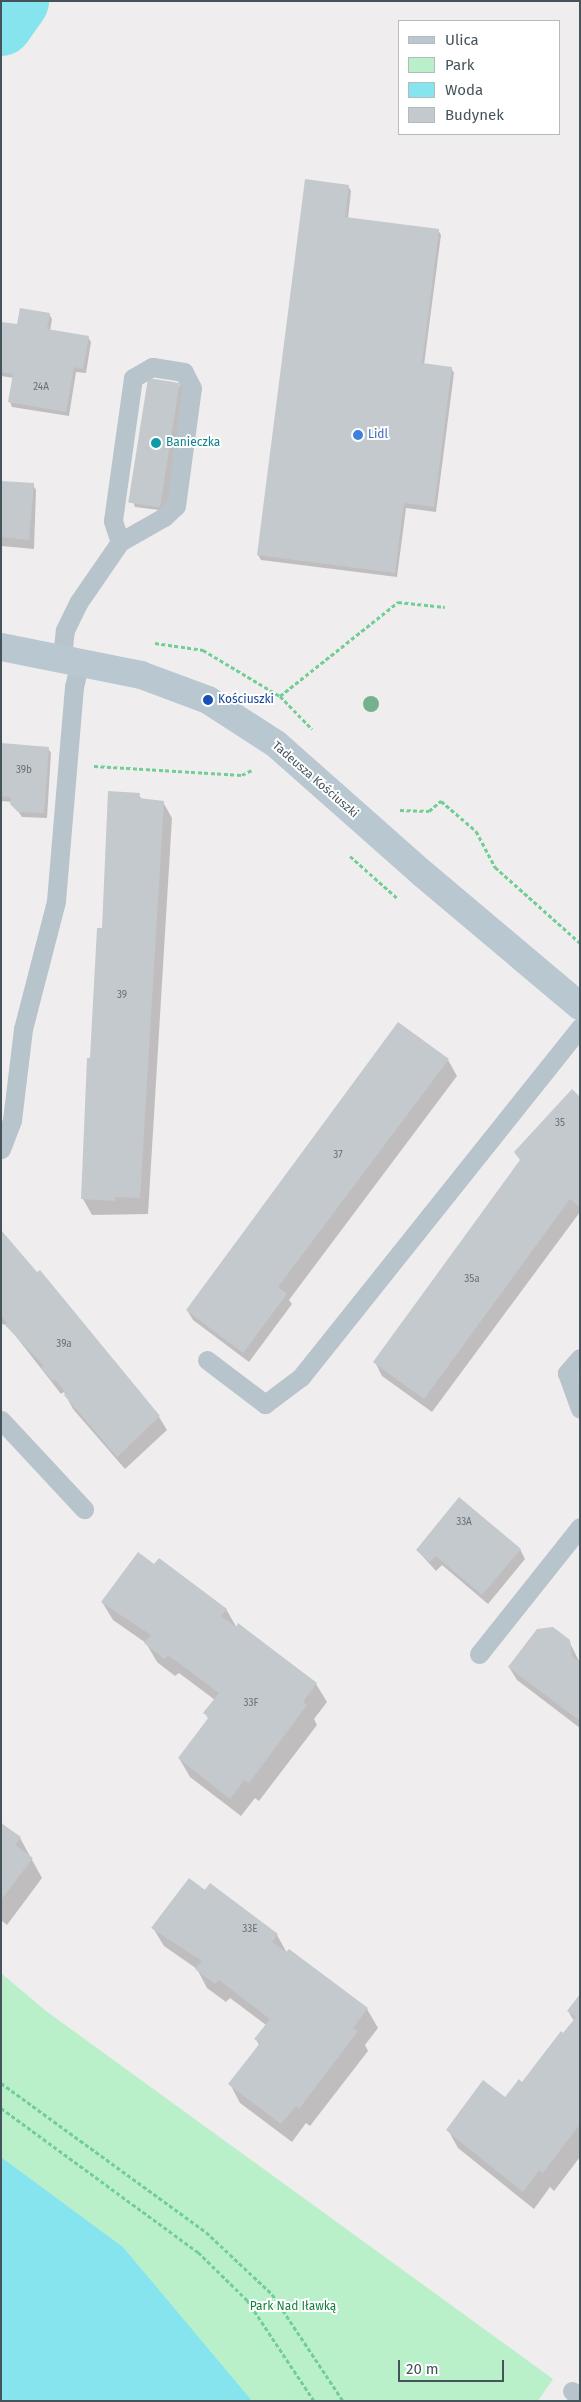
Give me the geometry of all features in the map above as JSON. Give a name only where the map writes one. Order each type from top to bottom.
[{"type":"main road","name":"Tadeusza Kościuszki","points":[[1,647],[71,659],[141,675],[208,700],[276,744],[422,874],[580,1006]]},
{"type":"lane","points":[[1,1150],[12,1120],[23,1028],[56,901],[74,687],[66,630],[78,603],[120,542],[164,517],[176,506],[192,388],[184,372],[152,367],[133,378],[113,521],[120,542]]},
{"type":"lane","points":[[207,1360],[265,1404],[301,1377],[580,1026]]},
{"type":"lane","points":[[580,1358],[568,1373],[580,1409]]},
{"type":"lane","points":[[1,1420],[84,1509]]},
{"type":"lane","points":[[479,1654],[580,1527]]},
{"type":"path","points":[[280,696],[398,602],[445,607]]},
{"type":"path","points":[[68,764],[242,775],[258,766],[251,761]]},
{"type":"path","points":[[344,850],[402,902]]},
{"type":"path","points":[[1,2083],[206,2232],[272,2294],[344,2401]]},
{"type":"path","points":[[1,2108],[198,2252],[247,2300],[314,2401]]},
{"type":"green space","name":"Park Nad Iławką","points":[[1,1973],[46,2011],[553,2379],[538,2401],[248,2401],[123,2247],[1,2157]]},
{"type":"water","points":[[1,2157],[123,2247],[252,2401],[1,2401]]},
{"type":"building","name":"Lidl","points":[[305,179],[349,185],[345,217],[439,229],[422,363],[452,367],[434,507],[404,503],[395,573],[257,555]]},
{"type":"building","points":[[20,308],[50,313],[47,329],[89,336],[83,369],[74,367],[66,412],[8,402],[13,374],[1,372],[1,322],[17,324]]},
{"type":"building","name":"Banieczka","points":[[148,378],[180,383],[160,507],[128,502]]},
{"type":"building","points":[[1,481],[34,483],[29,540],[1,537]]},
{"type":"building","points":[[1,743],[49,747],[44,813],[18,812],[10,804],[11,797],[1,796]]},
{"type":"building","points":[[108,791],[140,793],[139,798],[164,801],[140,1198],[115,1197],[115,1201],[81,1199],[87,1058],[90,1058],[97,928],[102,928]]},
{"type":"building","points":[[398,1022],[449,1059],[278,1287],[287,1294],[243,1353],[186,1310]]},
{"type":"building","points":[[572,1089],[580,1097],[580,1207],[570,1199],[424,1399],[373,1362],[520,1160],[514,1152]]},
{"type":"building","points":[[1,1230],[37,1272],[40,1270],[160,1416],[117,1457],[64,1395],[66,1393],[55,1379],[53,1381],[41,1368],[44,1366],[5,1325],[7,1323],[1,1316]]},
{"type":"building","points":[[459,1497],[521,1549],[482,1595],[436,1556],[430,1562],[416,1550]]},
{"type":"building","points":[[138,1552],[154,1564],[159,1558],[227,1609],[221,1616],[236,1627],[238,1623],[317,1683],[303,1702],[307,1705],[249,1783],[244,1780],[230,1799],[178,1758],[209,1717],[203,1713],[219,1693],[168,1655],[164,1659],[144,1643],[151,1635],[101,1602]]},
{"type":"building","points":[[553,1627],[570,1640],[572,1656],[580,1662],[580,1721],[508,1667],[537,1629]]},
{"type":"building","points":[[1,1823],[21,1837],[15,1845],[33,1858],[1,1900]]},
{"type":"building","points":[[189,1878],[205,1890],[210,1883],[278,1934],[272,1942],[286,1952],[289,1949],[368,2008],[353,2028],[358,2031],[299,2109],[296,2106],[281,2124],[228,2084],[260,2043],[254,2039],[270,2019],[219,1980],[215,1984],[195,1969],[202,1961],[151,1928]]},
{"type":"building","points":[[580,1994],[580,2124],[543,2173],[539,2170],[523,2192],[446,2130],[483,2080],[505,2097],[519,2079],[522,2082],[561,2031],[563,2033],[576,2017],[567,2011]]},
{"type":"waterway","points":[[1,24],[17,1]]},
{"type":"place","name":"Lidl","points":[[358,435]]},
{"type":"place","name":"Banieczka","points":[[156,443]]},
{"type":"place","name":"Kościuszki","points":[[208,700]]}]
